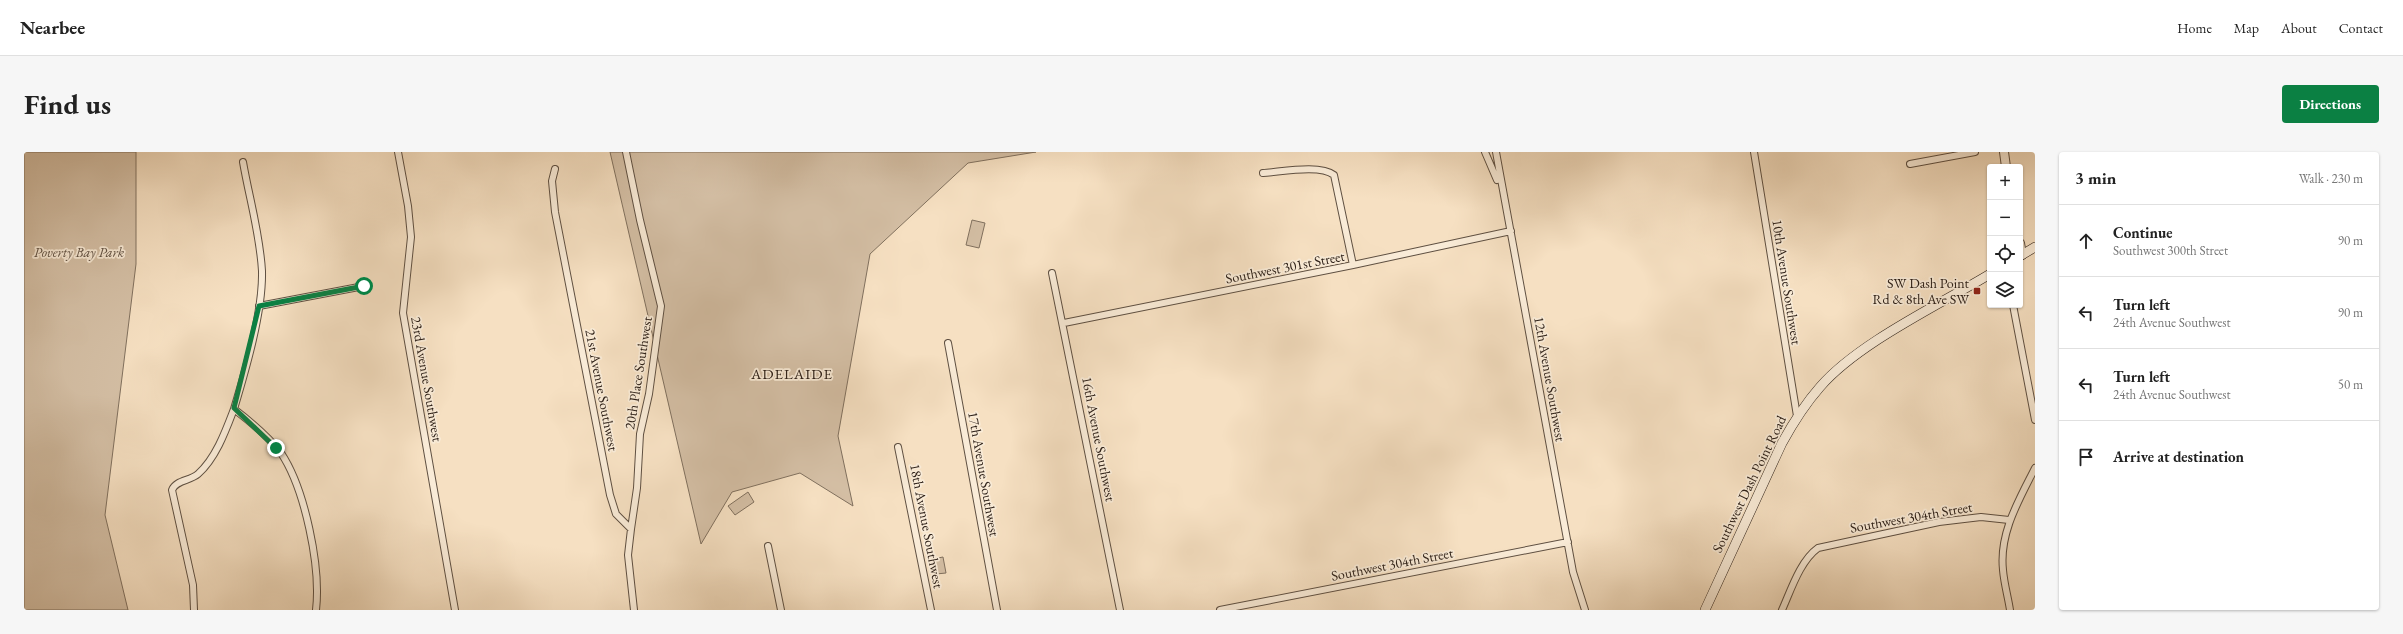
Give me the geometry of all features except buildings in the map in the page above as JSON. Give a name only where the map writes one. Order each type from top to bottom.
[{"type":"main road","points":[[2023,254],[2035,247]]},
{"type":"main road","name":"Southwest Dash Point Road","points":[[1705,610],[1782,443],[1797,416],[1821,386],[1848,362],[1882,338],[1987,276]]},
{"type":"street","name":"23rd Avenue Southwest","points":[[398,152],[408,206],[411,238],[403,313],[455,610]]},
{"type":"street","name":"20th Place Southwest","points":[[626,152],[640,220],[661,306],[649,394],[640,434],[637,488],[631,529]]},
{"type":"street","points":[[1484,152],[1494,169],[1504,199]]},
{"type":"street","name":"12th Avenue Southwest","points":[[1496,152],[1575,582],[1585,610]]},
{"type":"street","name":"10th Avenue Southwest","points":[[1754,152],[1797,416]]},
{"type":"street","points":[[1910,164],[1975,152]]},
{"type":"street","points":[[2004,152],[2006,164]]},
{"type":"street","points":[[194,610],[194,585],[172,490],[177,483],[192,478],[204,467],[218,445],[234,408],[259,306],[261,262],[242,162]]},
{"type":"street","name":"21st Avenue Southwest","points":[[555,169],[552,181],[555,212],[610,495],[616,514],[631,529]]},
{"type":"street","points":[[1263,173],[1318,170],[1329,171],[1334,175],[1353,265]]},
{"type":"street","name":"Southwest 301st Street","points":[[1064,323],[1353,265],[1510,231]]},
{"type":"street","name":"16th Avenue Southwest","points":[[1052,273],[1064,323],[1120,610]]},
{"type":"street","points":[[259,306],[364,286]]},
{"type":"street","points":[[2014,308],[2035,420]]},
{"type":"street","name":"17th Avenue Southwest","points":[[948,343],[997,610]]},
{"type":"street","points":[[234,408],[272,443],[283,458],[292,477],[307,522],[314,555],[317,584],[316,610]]},
{"type":"street","name":"18th Avenue Southwest","points":[[898,447],[931,610]]},
{"type":"street","points":[[2010,610],[2003,569],[2009,520],[2035,468]]},
{"type":"street","name":"Southwest 304th Street","points":[[1782,610],[1805,562],[1811,553],[1818,548],[1939,522],[1982,517],[2009,520]]},
{"type":"street","points":[[631,529],[628,555],[634,610]]},
{"type":"street","name":"Southwest 304th Street","points":[[1220,610],[1568,542]]},
{"type":"street","points":[[768,546],[781,610]]},
{"type":"green space","name":"Poverty Bay Park","points":[[24,152],[136,152],[136,264],[105,515],[128,610],[24,610]]},
{"type":"green space","points":[[610,152],[1036,152],[968,163],[870,254],[838,436],[853,506],[800,473],[732,492],[701,544]]},
{"type":"green space","points":[[972,220],[985,223],[979,248],[966,245]]},
{"type":"green space","points":[[748,492],[754,502],[735,515],[728,506]]},
{"type":"green space","points":[[943,557],[946,573],[936,574],[933,559]]},
{"type":"place","name":"SW Dash Point Rd & 8th Ave SW","points":[[1977,291]]},
{"type":"district","name":"ADELAIDE","points":[[792,374]]},
{"type":"route","points":[[276,448],[264,434],[234,408],[239,394],[259,306],[364,286]]}]
